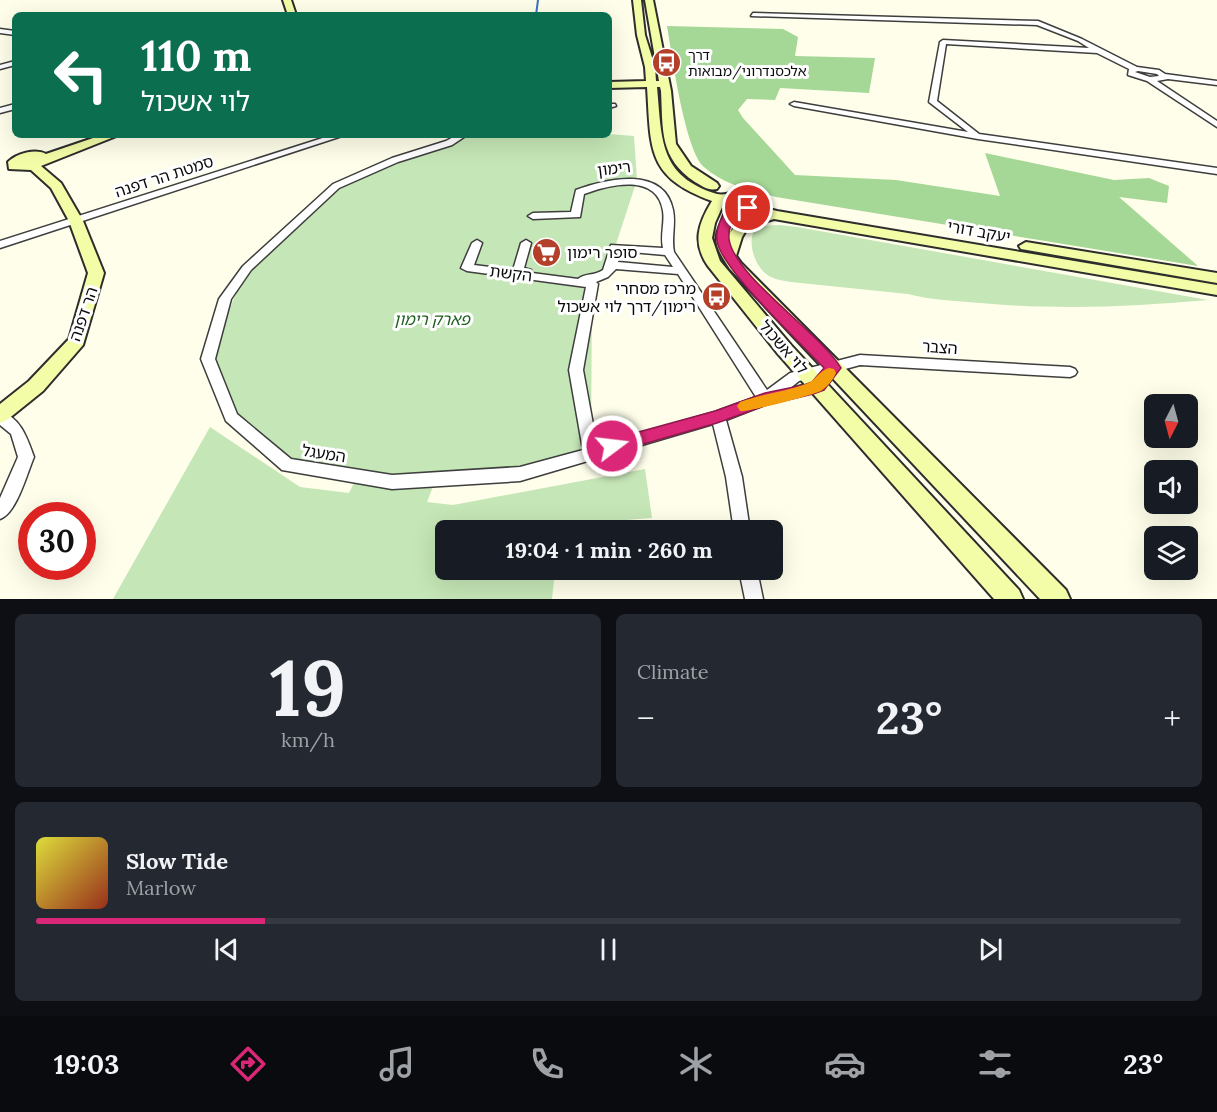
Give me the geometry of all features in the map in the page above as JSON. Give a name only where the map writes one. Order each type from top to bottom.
[{"type":"main road","points":[[637,1],[641,35],[650,67],[659,156],[702,205],[706,224]]},
{"type":"main road","points":[[650,2],[665,83],[673,152],[682,165],[700,179],[735,200]]},
{"type":"main road","points":[[612,83],[650,67]]},
{"type":"main road","points":[[612,83],[665,83]]},
{"type":"main road","points":[[612,83],[638,89],[652,99]]},
{"type":"main road","points":[[0,174],[91,138]]},
{"type":"main road","points":[[0,168],[29,162],[104,138]]},
{"type":"main road","name":"הר דפנה","points":[[0,416],[36,386],[77,341],[96,273],[76,221],[56,186],[29,162]]},
{"type":"main road","points":[[683,182],[720,200],[735,200]]},
{"type":"main road","points":[[706,224],[720,200]]},
{"type":"main road","name":"יעקב דורי","points":[[735,200],[777,215],[1217,290]]},
{"type":"main road","name":"יעקב דורי","points":[[735,200],[1217,278]]},
{"type":"main road","name":"לוי אשכול","points":[[735,200],[722,232],[729,256],[819,376],[1057,599]]},
{"type":"main road","points":[[729,256],[735,237],[743,224],[758,218],[777,215]]},
{"type":"main road","name":"לוי אשכול","points":[[706,224],[704,240],[708,255],[819,376],[1010,599]]},
{"type":"street","points":[[753,15],[1038,23],[1080,40],[1135,69],[1149,70],[1165,76],[1217,83]]},
{"type":"street","points":[[978,136],[933,102],[943,42],[1098,51]]},
{"type":"street","points":[[1135,69],[1131,73],[1150,80],[1217,125]]},
{"type":"street","points":[[1150,80],[1160,80],[1165,76]]},
{"type":"street","points":[[794,104],[978,136],[1217,171]]},
{"type":"street","name":"סמטת הר דפנה","points":[[0,245],[332,138]]},
{"type":"street","name":"המעגל","points":[[458,138],[449,143],[395,160],[336,186],[247,268],[225,299],[208,359],[231,417],[287,465],[392,482],[520,474],[717,417],[765,399],[807,390],[819,376]]},
{"type":"street","name":"רימון","points":[[533,216],[576,215],[579,192],[602,184],[637,180],[660,194],[668,209],[666,240],[669,252],[765,399]]},
{"type":"street","name":"הקשת","points":[[477,243],[467,268],[592,284],[576,370],[591,452]]},
{"type":"street","points":[[526,243],[518,270],[586,280],[604,275],[611,269],[615,247],[669,252]]},
{"type":"street","points":[[612,265],[681,271]]},
{"type":"street","name":"הצבר","points":[[819,376],[848,363],[872,360],[1070,372]]},
{"type":"street","points":[[0,416],[17,431],[26,457],[12,495],[0,512]]},
{"type":"street","points":[[717,417],[734,477],[740,520]]},
{"type":"street","points":[[750,580],[754,599]]},
{"type":"green space","points":[[667,26],[783,29],[798,37],[795,56],[875,58],[869,93],[780,88],[775,100],[747,99],[738,110],[795,175],[896,180],[1000,196],[985,153],[1114,180],[1149,178],[1169,186],[1167,203],[1119,197],[1198,266],[776,197],[729,183],[704,167],[697,158],[680,101]]},
{"type":"green space","name":"פארק רימון","points":[[612,134],[634,136],[637,180],[615,247],[612,265],[592,284],[591,452],[520,474],[436,479],[427,502],[453,505],[645,469],[652,518],[435,520],[435,580],[554,580],[552,599],[113,599],[210,427],[300,487],[349,493],[357,477],[287,465],[231,417],[208,359],[247,268],[336,186],[455,138],[612,138]]},
{"type":"green space","points":[[779,225],[1208,300],[1123,306],[1009,305],[944,300],[784,281],[766,274],[757,263],[752,250],[754,230],[761,226]]},
{"type":"waterway","points":[[536,12],[538,0]]},
{"type":"slow traffic","points":[[745,406],[818,386],[829,373]]},
{"type":"place","name":"דרך אלכסנדרוני/מבואות","points":[[667,63]]},
{"type":"place","name":"סופר רימון","points":[[546,252]]},
{"type":"place","name":"מרכז מסחרי רימון/דרך לוי אשכול","points":[[717,297]]},
{"type":"route","points":[[612,446],[717,417],[765,399],[807,390],[818,386],[833,368],[744,276],[729,256],[723,240],[724,225],[735,205],[748,208]]}]
